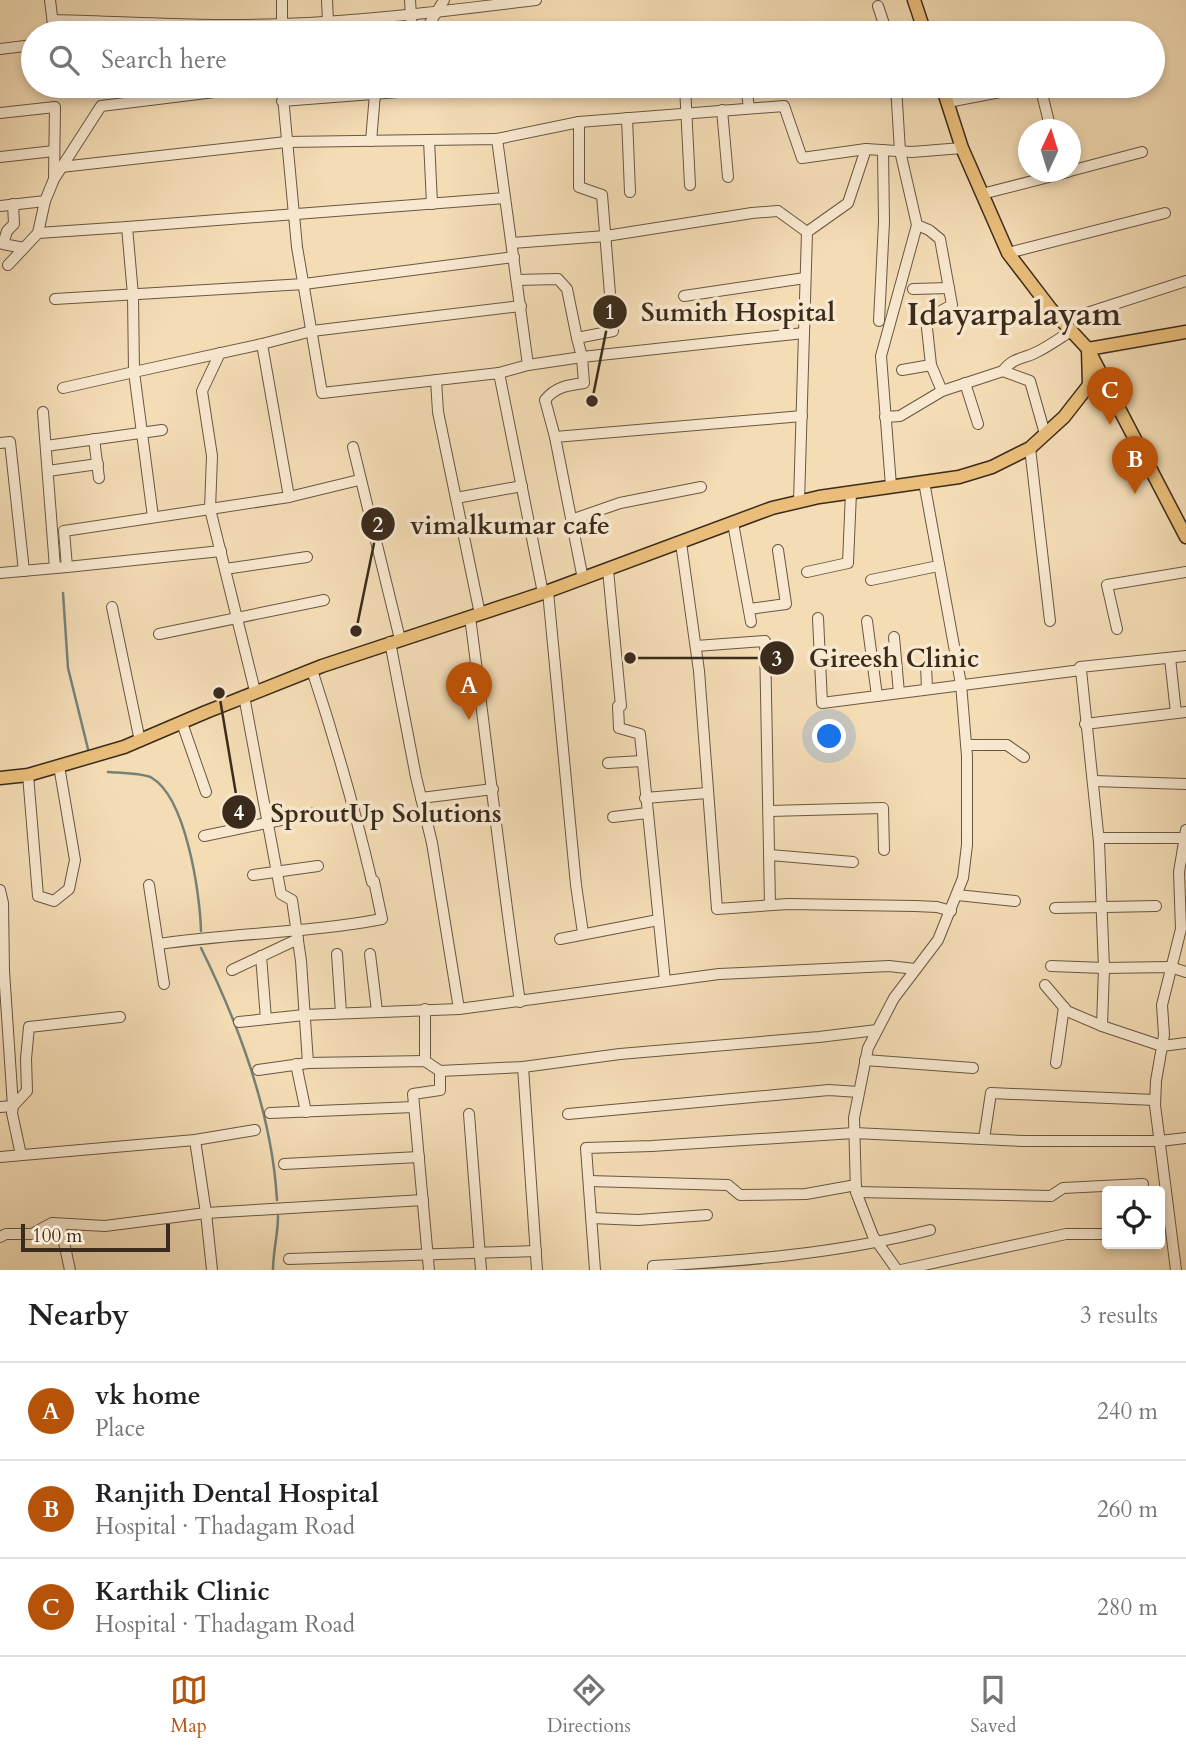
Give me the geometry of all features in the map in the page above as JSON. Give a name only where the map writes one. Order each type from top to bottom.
[{"type":"main road","points":[[914,0],[921,21]]},
{"type":"main road","points":[[946,98],[962,148],[1008,253],[1088,349],[1186,537]]},
{"type":"main road","points":[[1088,349],[1186,332]]},
{"type":"main road","points":[[0,778],[28,775],[140,741],[312,670],[545,593],[772,508],[851,492],[959,477],[992,467],[1030,448],[1065,417],[1088,386],[1088,349]]},
{"type":"street","points":[[50,0],[53,20],[79,21]]},
{"type":"street","points":[[282,0],[282,21]]},
{"type":"street","points":[[327,0],[328,21],[536,0]]},
{"type":"street","points":[[410,0],[411,21]]},
{"type":"street","points":[[431,21],[444,0]]},
{"type":"street","points":[[878,5],[883,21]]},
{"type":"street","points":[[0,49],[21,46]]},
{"type":"street","points":[[8,265],[38,233],[45,201],[54,179],[101,106],[147,98]]},
{"type":"street","points":[[308,98],[282,101],[294,214],[322,393],[499,373],[528,365],[582,357],[804,333]]},
{"type":"street","points":[[372,141],[377,98]]},
{"type":"street","points":[[685,98],[690,185]]},
{"type":"street","points":[[748,98],[749,108]]},
{"type":"street","points":[[891,486],[881,356],[917,225],[900,151],[897,98]]},
{"type":"street","points":[[948,102],[969,98]]},
{"type":"street","points":[[1043,98],[1048,119]]},
{"type":"street","points":[[61,167],[286,142],[497,139],[579,122],[784,106],[802,158],[866,149],[900,151],[962,148]]},
{"type":"street","points":[[0,113],[55,107],[54,179]]},
{"type":"street","points":[[722,110],[728,177]]},
{"type":"street","points":[[627,118],[630,192]]},
{"type":"street","points":[[577,338],[613,331],[602,195],[579,187],[579,122]]},
{"type":"street","points":[[497,139],[528,365]]},
{"type":"street","points":[[429,140],[432,204]]},
{"type":"street","points":[[807,232],[848,203],[866,149]]},
{"type":"street","points":[[879,321],[884,222],[883,150]]},
{"type":"street","points":[[0,157],[54,151]]},
{"type":"street","points":[[1081,168],[1142,152]]},
{"type":"street","points":[[982,194],[1027,182]]},
{"type":"street","points":[[38,233],[505,198]]},
{"type":"street","points":[[0,206],[45,201]]},
{"type":"street","points":[[13,204],[14,224],[7,231],[4,244],[24,248]]},
{"type":"street","points":[[512,243],[606,236],[778,211],[807,232]]},
{"type":"street","points":[[1008,253],[1165,213]]},
{"type":"street","points":[[917,225],[940,239],[952,305],[926,319],[931,365],[942,391]]},
{"type":"street","points":[[127,227],[134,372],[153,517]]},
{"type":"street","points":[[799,502],[807,232]]},
{"type":"street","points":[[55,299],[304,284],[514,257]]},
{"type":"street","points":[[684,296],[806,278]]},
{"type":"street","points":[[517,279],[558,279],[567,289],[582,357],[584,383],[552,391],[545,400],[583,579]]},
{"type":"street","points":[[1062,321],[1186,281]]},
{"type":"street","points":[[913,289],[949,288]]},
{"type":"street","points":[[63,388],[312,331],[521,306]]},
{"type":"street","points":[[885,417],[900,416],[942,391],[1003,371],[1008,364],[1033,354],[1071,331]]},
{"type":"street","points":[[262,344],[289,496]]},
{"type":"street","points":[[220,353],[202,391],[212,456],[210,509],[237,619],[281,894],[292,900],[308,1063]]},
{"type":"street","points":[[902,370],[931,365]]},
{"type":"street","points":[[1003,371],[1030,381],[1045,434]]},
{"type":"street","points":[[499,373],[545,593],[583,933]]},
{"type":"street","points":[[436,380],[438,412],[456,498],[475,615],[505,898],[520,1002]]},
{"type":"street","points":[[965,383],[978,424]]},
{"type":"street","points":[[43,412],[55,568]]},
{"type":"street","points":[[555,437],[802,416]]},
{"type":"street","points":[[46,446],[162,430]]},
{"type":"street","points":[[94,439],[99,478]]},
{"type":"street","points":[[0,443],[10,442],[24,571]]},
{"type":"street","points":[[353,447],[395,641],[459,1009]]},
{"type":"street","points":[[1030,448],[1050,621]]},
{"type":"street","points":[[48,471],[97,464]]},
{"type":"street","points":[[67,567],[64,531],[289,496],[359,481]]},
{"type":"street","points":[[924,482],[961,684],[966,746],[967,845],[963,878],[938,940],[894,998],[865,1060],[858,1092],[854,1133],[856,1188],[873,1236],[899,1270],[1066,1234],[1102,1234]]},
{"type":"street","points":[[456,498],[522,486]]},
{"type":"street","points":[[572,520],[620,503],[701,487]]},
{"type":"street","points":[[807,572],[848,563],[851,492]]},
{"type":"street","points":[[733,523],[751,622]]},
{"type":"street","points":[[681,543],[696,646],[717,909],[770,905],[915,906],[937,907],[951,912]]},
{"type":"street","points":[[749,609],[786,604],[778,550]]},
{"type":"street","points":[[0,573],[221,551]]},
{"type":"street","points":[[225,569],[307,557]]},
{"type":"street","points":[[871,580],[938,566]]},
{"type":"street","points":[[608,570],[621,705],[618,706],[619,729],[640,734],[665,981]]},
{"type":"street","points":[[1117,629],[1107,585],[1186,572]]},
{"type":"street","points":[[159,634],[324,600]]},
{"type":"street","points":[[112,607],[140,741]]},
{"type":"street","points":[[818,618],[822,703],[1081,670]]},
{"type":"street","points":[[867,621],[877,696]]},
{"type":"street","points":[[894,638],[899,693]]},
{"type":"street","points":[[696,646],[765,641],[770,905]]},
{"type":"street","points":[[1102,1026],[1104,968],[1099,838],[1080,667],[1186,656]]},
{"type":"street","points":[[1085,724],[1181,712],[1170,658]]},
{"type":"street","points":[[926,665],[928,689]]},
{"type":"street","points":[[159,944],[297,934],[382,919],[356,813],[312,670]]},
{"type":"street","points":[[183,723],[206,792]]},
{"type":"street","points":[[966,746],[1007,746],[1024,757]]},
{"type":"street","points":[[608,763],[642,761]]},
{"type":"street","points":[[28,775],[38,896],[54,901],[69,889],[75,860],[58,766]]},
{"type":"street","points":[[1094,781],[1186,784]]},
{"type":"street","points":[[421,798],[493,789]]},
{"type":"street","points":[[645,798],[706,793]]},
{"type":"street","points":[[769,811],[883,808],[884,850]]},
{"type":"street","points":[[204,836],[315,813]]},
{"type":"street","points":[[613,817],[647,813]]},
{"type":"street","points":[[1099,838],[1185,834],[1179,872],[1181,929],[1162,1005],[1164,1035],[1155,1100],[1176,1270]]},
{"type":"street","points":[[770,855],[853,862]]},
{"type":"street","points":[[253,875],[318,866]]},
{"type":"street","points":[[149,885],[164,984]]},
{"type":"street","points":[[0,890],[3,903],[2,957],[12,1113],[21,1155]]},
{"type":"street","points":[[957,895],[1015,901]]},
{"type":"street","points":[[1055,908],[1156,906]]},
{"type":"street","points":[[560,939],[658,920]]},
{"type":"street","points":[[232,970],[297,934]]},
{"type":"street","points":[[337,954],[341,1013]]},
{"type":"street","points":[[370,954],[377,1011]]},
{"type":"street","points":[[261,956],[266,1019]]},
{"type":"street","points":[[239,1022],[304,1015],[459,1009],[719,974],[888,966],[915,969]]},
{"type":"street","points":[[1051,966],[1170,967],[1186,972]]},
{"type":"street","points":[[1045,985],[1067,1011],[1102,1026],[1163,1046],[1186,1043]]},
{"type":"street","points":[[1056,1063],[1064,1007]]},
{"type":"street","points":[[425,1009],[425,1061]]},
{"type":"street","points":[[0,1107],[13,1106],[27,1091],[29,1027],[120,1017]]},
{"type":"street","points":[[258,1070],[308,1063],[425,1061],[440,1071],[523,1067],[620,1054],[877,1030]]},
{"type":"street","points":[[865,1060],[973,1068]]},
{"type":"street","points":[[296,1064],[306,1112]]},
{"type":"street","points":[[523,1067],[537,1270]]},
{"type":"street","points":[[429,1270],[413,1094],[440,1090],[440,1071]]},
{"type":"street","points":[[568,1114],[829,1090],[858,1092]]},
{"type":"street","points":[[984,1139],[991,1093],[1155,1100]]},
{"type":"street","points":[[270,1114],[414,1107]]},
{"type":"street","points":[[469,1114],[481,1270]]},
{"type":"street","points":[[0,1157],[195,1140],[256,1130]]},
{"type":"street","points":[[595,1270],[586,1148],[665,1146],[854,1133],[984,1139],[1160,1141],[1186,1138]]},
{"type":"street","points":[[195,1140],[212,1270]]},
{"type":"street","points":[[284,1164],[419,1157]]},
{"type":"street","points":[[589,1181],[728,1185],[740,1195],[806,1194],[856,1188],[1051,1196],[1063,1188],[1143,1184]]},
{"type":"street","points":[[0,1237],[6,1234],[32,1234],[52,1223],[105,1226],[206,1213],[423,1200]]},
{"type":"street","points":[[592,1217],[638,1220],[707,1215]]},
{"type":"street","points":[[60,1224],[70,1270]]},
{"type":"street","points":[[653,1270],[653,1266],[764,1258],[879,1243],[930,1230]]},
{"type":"street","points":[[1165,1234],[1173,1234]]},
{"type":"street","points":[[289,1259],[536,1251]]},
{"type":"street","points":[[764,1258],[765,1270]]},
{"type":"waterway","points":[[63,593],[68,668],[88,749]]},
{"type":"waterway","points":[[108,772],[148,776],[164,789],[174,805],[194,871],[201,931]]},
{"type":"waterway","points":[[201,948],[228,1008],[261,1102],[274,1167],[277,1200]]},
{"type":"waterway","points":[[273,1270],[278,1216]]},
{"type":"place","name":"Sumith Hospital","points":[[592,401]]},
{"type":"place","name":"Karthik Clinic","points":[[1110,425]]},
{"type":"place","name":"Ranjith Dental Hospital","points":[[1135,494]]},
{"type":"place","name":"vimalkumar cafe","points":[[356,631]]},
{"type":"place","name":"Gireesh Clinic","points":[[630,658]]},
{"type":"place","name":"SproutUp Solutions","points":[[219,693]]},
{"type":"place","name":"vk home","points":[[469,720]]},
{"type":"district","name":"Idayarpalayam","points":[[1014,315]]}]
